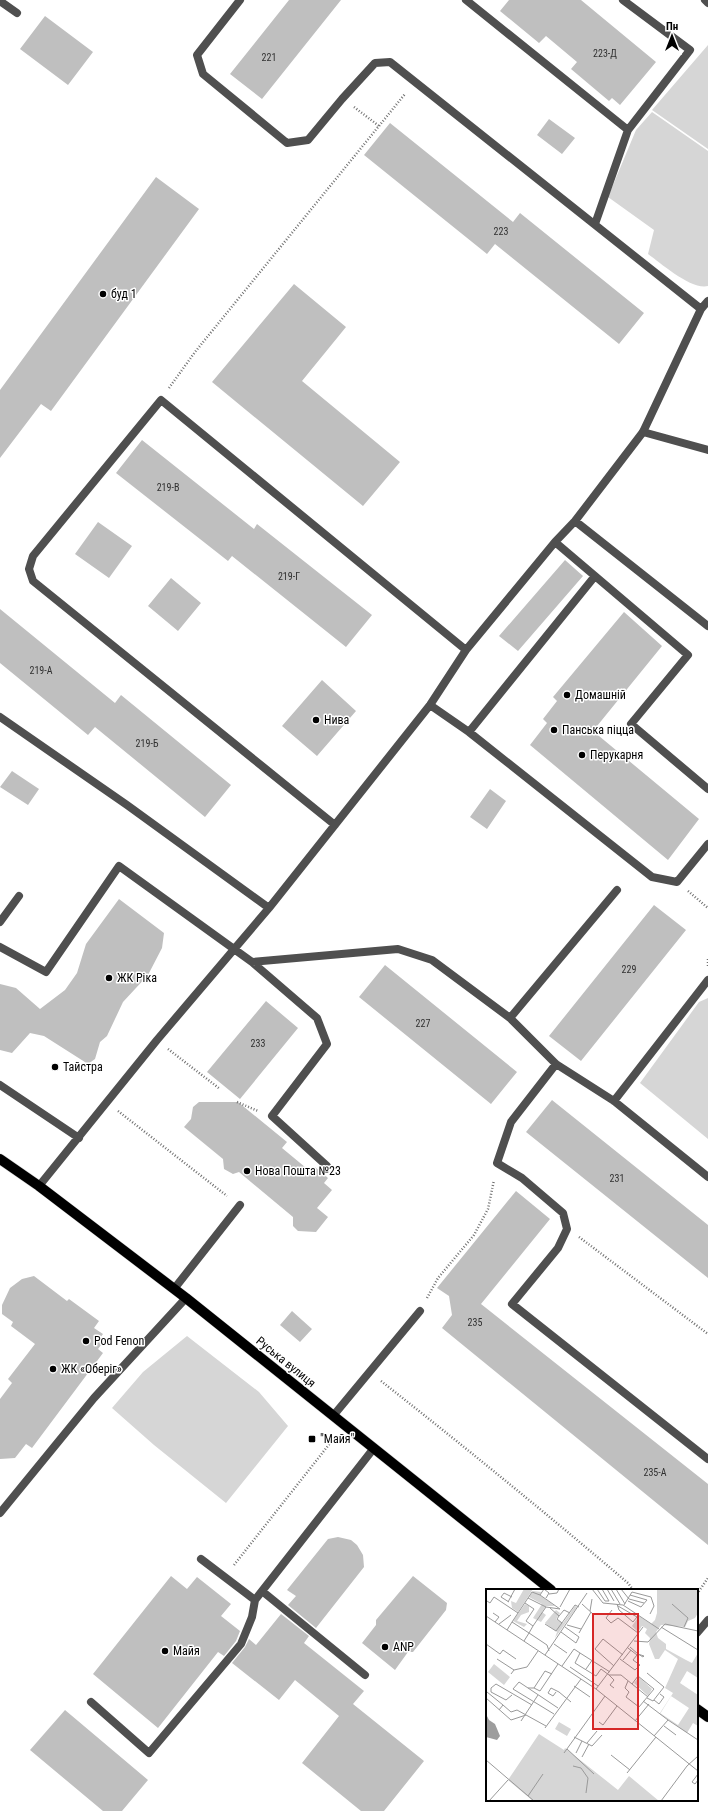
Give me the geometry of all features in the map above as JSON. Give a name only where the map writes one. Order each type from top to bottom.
[{"type":"main road","name":"Руська вулиця","points":[[0,1159],[39,1186],[186,1298],[550,1589]]},
{"type":"main road","points":[[698,1709],[708,1717]]},
{"type":"street","points":[[240,0],[197,55],[203,74],[287,143],[308,140],[342,99],[375,63],[390,62],[416,81],[701,309]]},
{"type":"street","points":[[466,0],[628,130]]},
{"type":"street","points":[[595,224],[628,130],[690,50],[623,0]]},
{"type":"street","points":[[0,1],[17,13]]},
{"type":"street","points":[[39,1186],[80,1138],[157,1040],[268,908],[335,825],[430,705],[466,650],[555,542],[575,521],[643,432],[701,309],[708,301]]},
{"type":"street","points":[[335,825],[33,581],[29,569],[33,556],[161,400],[466,650]]},
{"type":"street","points":[[643,432],[708,450]]},
{"type":"street","points":[[575,521],[708,626]]},
{"type":"street","points":[[555,542],[688,655],[631,724],[708,789]]},
{"type":"street","points":[[469,732],[596,576]]},
{"type":"street","points":[[430,705],[469,732],[652,877],[677,882],[708,844]]},
{"type":"street","points":[[0,717],[127,805],[268,908]]},
{"type":"street","points":[[0,948],[46,972],[118,866],[233,950],[252,962],[317,1018],[327,1044],[272,1116],[327,1166]]},
{"type":"street","points":[[510,1018],[617,890]]},
{"type":"street","points":[[0,922],[19,896]]},
{"type":"street","points":[[252,962],[398,949],[432,960],[510,1018],[556,1064],[614,1101],[708,1177]]},
{"type":"street","points":[[614,1101],[707,979],[708,980]]},
{"type":"street","points":[[556,1064],[511,1122],[497,1164],[522,1178],[563,1213],[567,1229],[558,1248],[512,1304],[708,1459]]},
{"type":"street","points":[[0,1085],[80,1138]]},
{"type":"street","points":[[174,1289],[240,1205]]},
{"type":"street","points":[[0,1513],[94,1398],[186,1298]]},
{"type":"street","points":[[333,1416],[420,1311]]},
{"type":"street","points":[[91,1702],[149,1752],[241,1644],[252,1617],[255,1600],[374,1448]]},
{"type":"street","points":[[201,1559],[255,1600]]},
{"type":"street","points":[[262,1591],[365,1675]]},
{"type":"street","points":[[698,1632],[708,1620]]},
{"type":"path","points":[[161,400],[195,352],[416,81]]},
{"type":"path","points":[[342,99],[379,126]]},
{"type":"path","points":[[677,882],[708,908]]},
{"type":"path","points":[[157,1040],[220,1089]]},
{"type":"path","points":[[107,1102],[227,1196],[223,1202]]},
{"type":"path","points":[[237,1102],[272,1116]]},
{"type":"path","points":[[420,1311],[438,1278],[474,1235],[488,1209],[497,1164]]},
{"type":"path","points":[[567,1229],[708,1334]]},
{"type":"path","points":[[369,1372],[499,1474],[628,1583],[632,1589]]},
{"type":"path","points":[[225,1577],[331,1442]]},
{"type":"path","points":[[698,1593],[708,1578]]},
{"type":"shaded area","points":[[708,45],[708,149],[652,110]]},
{"type":"shaded area","points":[[652,112],[708,151],[708,286],[693,284],[685,280],[648,254],[654,230],[608,197],[636,130]]},
{"type":"shaded area","points":[[708,998],[708,1139],[640,1083],[699,1002]]},
{"type":"shaded area","points":[[187,1336],[259,1392],[288,1426],[226,1503],[154,1445],[112,1408],[143,1372]]},
{"type":"building","points":[[289,0],[341,0],[262,99],[230,74]]},
{"type":"building","points":[[509,0],[581,0],[656,62],[620,105],[612,98],[609,101],[571,69],[577,62],[546,36],[539,43],[500,11]]},
{"type":"building","points":[[45,16],[93,52],[68,85],[20,49]]},
{"type":"building","points":[[549,119],[575,138],[562,154],[537,135]]},
{"type":"building","points":[[390,123],[513,222],[520,213],[644,313],[619,344],[495,244],[487,254],[364,155]]},
{"type":"building","name":"буд 1","points":[[156,177],[199,209],[51,411],[41,404],[0,458],[0,390]]},
{"type":"building","points":[[294,284],[346,327],[302,381],[400,462],[363,506],[212,382]]},
{"type":"building","points":[[142,440],[254,529],[257,524],[372,615],[346,647],[232,556],[228,561],[116,473]]},
{"type":"building","points":[[98,522],[132,546],[109,578],[75,554]]},
{"type":"building","points":[[565,560],[583,576],[518,651],[499,636]]},
{"type":"building","points":[[171,578],[201,603],[178,631],[148,606]]},
{"type":"building","points":[[0,609],[115,703],[121,695],[231,785],[205,817],[95,727],[88,735],[0,663]]},
{"type":"building","points":[[624,612],[662,646],[593,731],[699,819],[668,860],[530,745],[547,723],[543,719],[557,701],[553,697]]},
{"type":"building","points":[[322,680],[356,711],[317,756],[282,726]]},
{"type":"building","points":[[12,771],[39,789],[28,805],[0,787]]},
{"type":"building","points":[[490,789],[506,801],[487,829],[470,817]]},
{"type":"building","name":"ЖК Ріка","points":[[119,899],[164,933],[162,948],[148,975],[123,1002],[107,1036],[100,1042],[95,1059],[88,1064],[44,1036],[30,1033],[12,1053],[0,1050],[0,984],[16,988],[40,1009],[65,990],[77,973],[86,944]]},
{"type":"building","points":[[654,905],[686,930],[581,1061],[549,1036]]},
{"type":"building","points":[[385,965],[517,1072],[491,1104],[359,997]]},
{"type":"building","points":[[266,1001],[298,1028],[240,1099],[207,1072]]},
{"type":"building","points":[[552,1100],[708,1225],[708,1278],[526,1132]]},
{"type":"building","points":[[199,1102],[238,1102],[287,1142],[282,1148],[311,1172],[315,1167],[328,1178],[324,1183],[332,1190],[317,1208],[328,1217],[316,1232],[298,1231],[293,1226],[293,1217],[239,1172],[233,1174],[224,1169],[223,1159],[184,1127],[191,1119],[193,1107]]},
{"type":"building","points":[[516,1191],[550,1219],[481,1304],[708,1484],[708,1545],[442,1328],[452,1315],[449,1296],[437,1288]]},
{"type":"building","name":"ЖК «Оберіг»","points":[[34,1276],[67,1301],[69,1299],[99,1321],[94,1328],[103,1334],[100,1338],[104,1341],[98,1349],[103,1353],[32,1448],[26,1444],[15,1458],[0,1459],[0,1399],[12,1383],[8,1379],[35,1344],[11,1326],[13,1322],[2,1314],[2,1305],[10,1288],[22,1279]]},
{"type":"building","points":[[292,1311],[312,1329],[300,1342],[280,1325]]},
{"type":"building","points":[[338,1537],[351,1540],[357,1545],[363,1555],[364,1567],[316,1628],[288,1605],[296,1596],[287,1590],[328,1539]]},
{"type":"building","name":"Майя","points":[[171,1576],[187,1589],[197,1577],[231,1604],[221,1616],[240,1631],[236,1641],[224,1656],[218,1652],[158,1728],[93,1674]]},
{"type":"building","points":[[413,1576],[447,1603],[446,1610],[413,1652],[408,1652],[395,1670],[362,1643],[376,1625],[376,1620]]},
{"type":"building","points":[[281,1614],[309,1636],[304,1643],[364,1691],[353,1704],[424,1761],[384,1811],[361,1811],[302,1763],[339,1716],[295,1680],[279,1700],[232,1663],[245,1647],[249,1639],[256,1645]]},
{"type":"building","points":[[65,1710],[148,1780],[122,1811],[103,1811],[30,1750]]},
{"type":"place","name":"буд 1","points":[[103,294]]},
{"type":"place","name":"Домашній","points":[[567,695]]},
{"type":"place","name":"Нива","points":[[316,720]]},
{"type":"place","name":"Панська пiцца","points":[[554,730]]},
{"type":"place","name":"Перукарня","points":[[582,755]]},
{"type":"place","name":"ЖК Ріка","points":[[109,978]]},
{"type":"place","name":"Тайстра","points":[[55,1067]]},
{"type":"place","name":"Нова Пошта №23","points":[[247,1171]]},
{"type":"place","name":"Pod Fenon","points":[[86,1341]]},
{"type":"place","name":"ЖК «Оберіг»","points":[[53,1369]]},
{"type":"place","name":"\"Майя\"","points":[[312,1439]]},
{"type":"place","name":"ANP","points":[[385,1647]]},
{"type":"place","name":"Майя","points":[[165,1651]]}]
